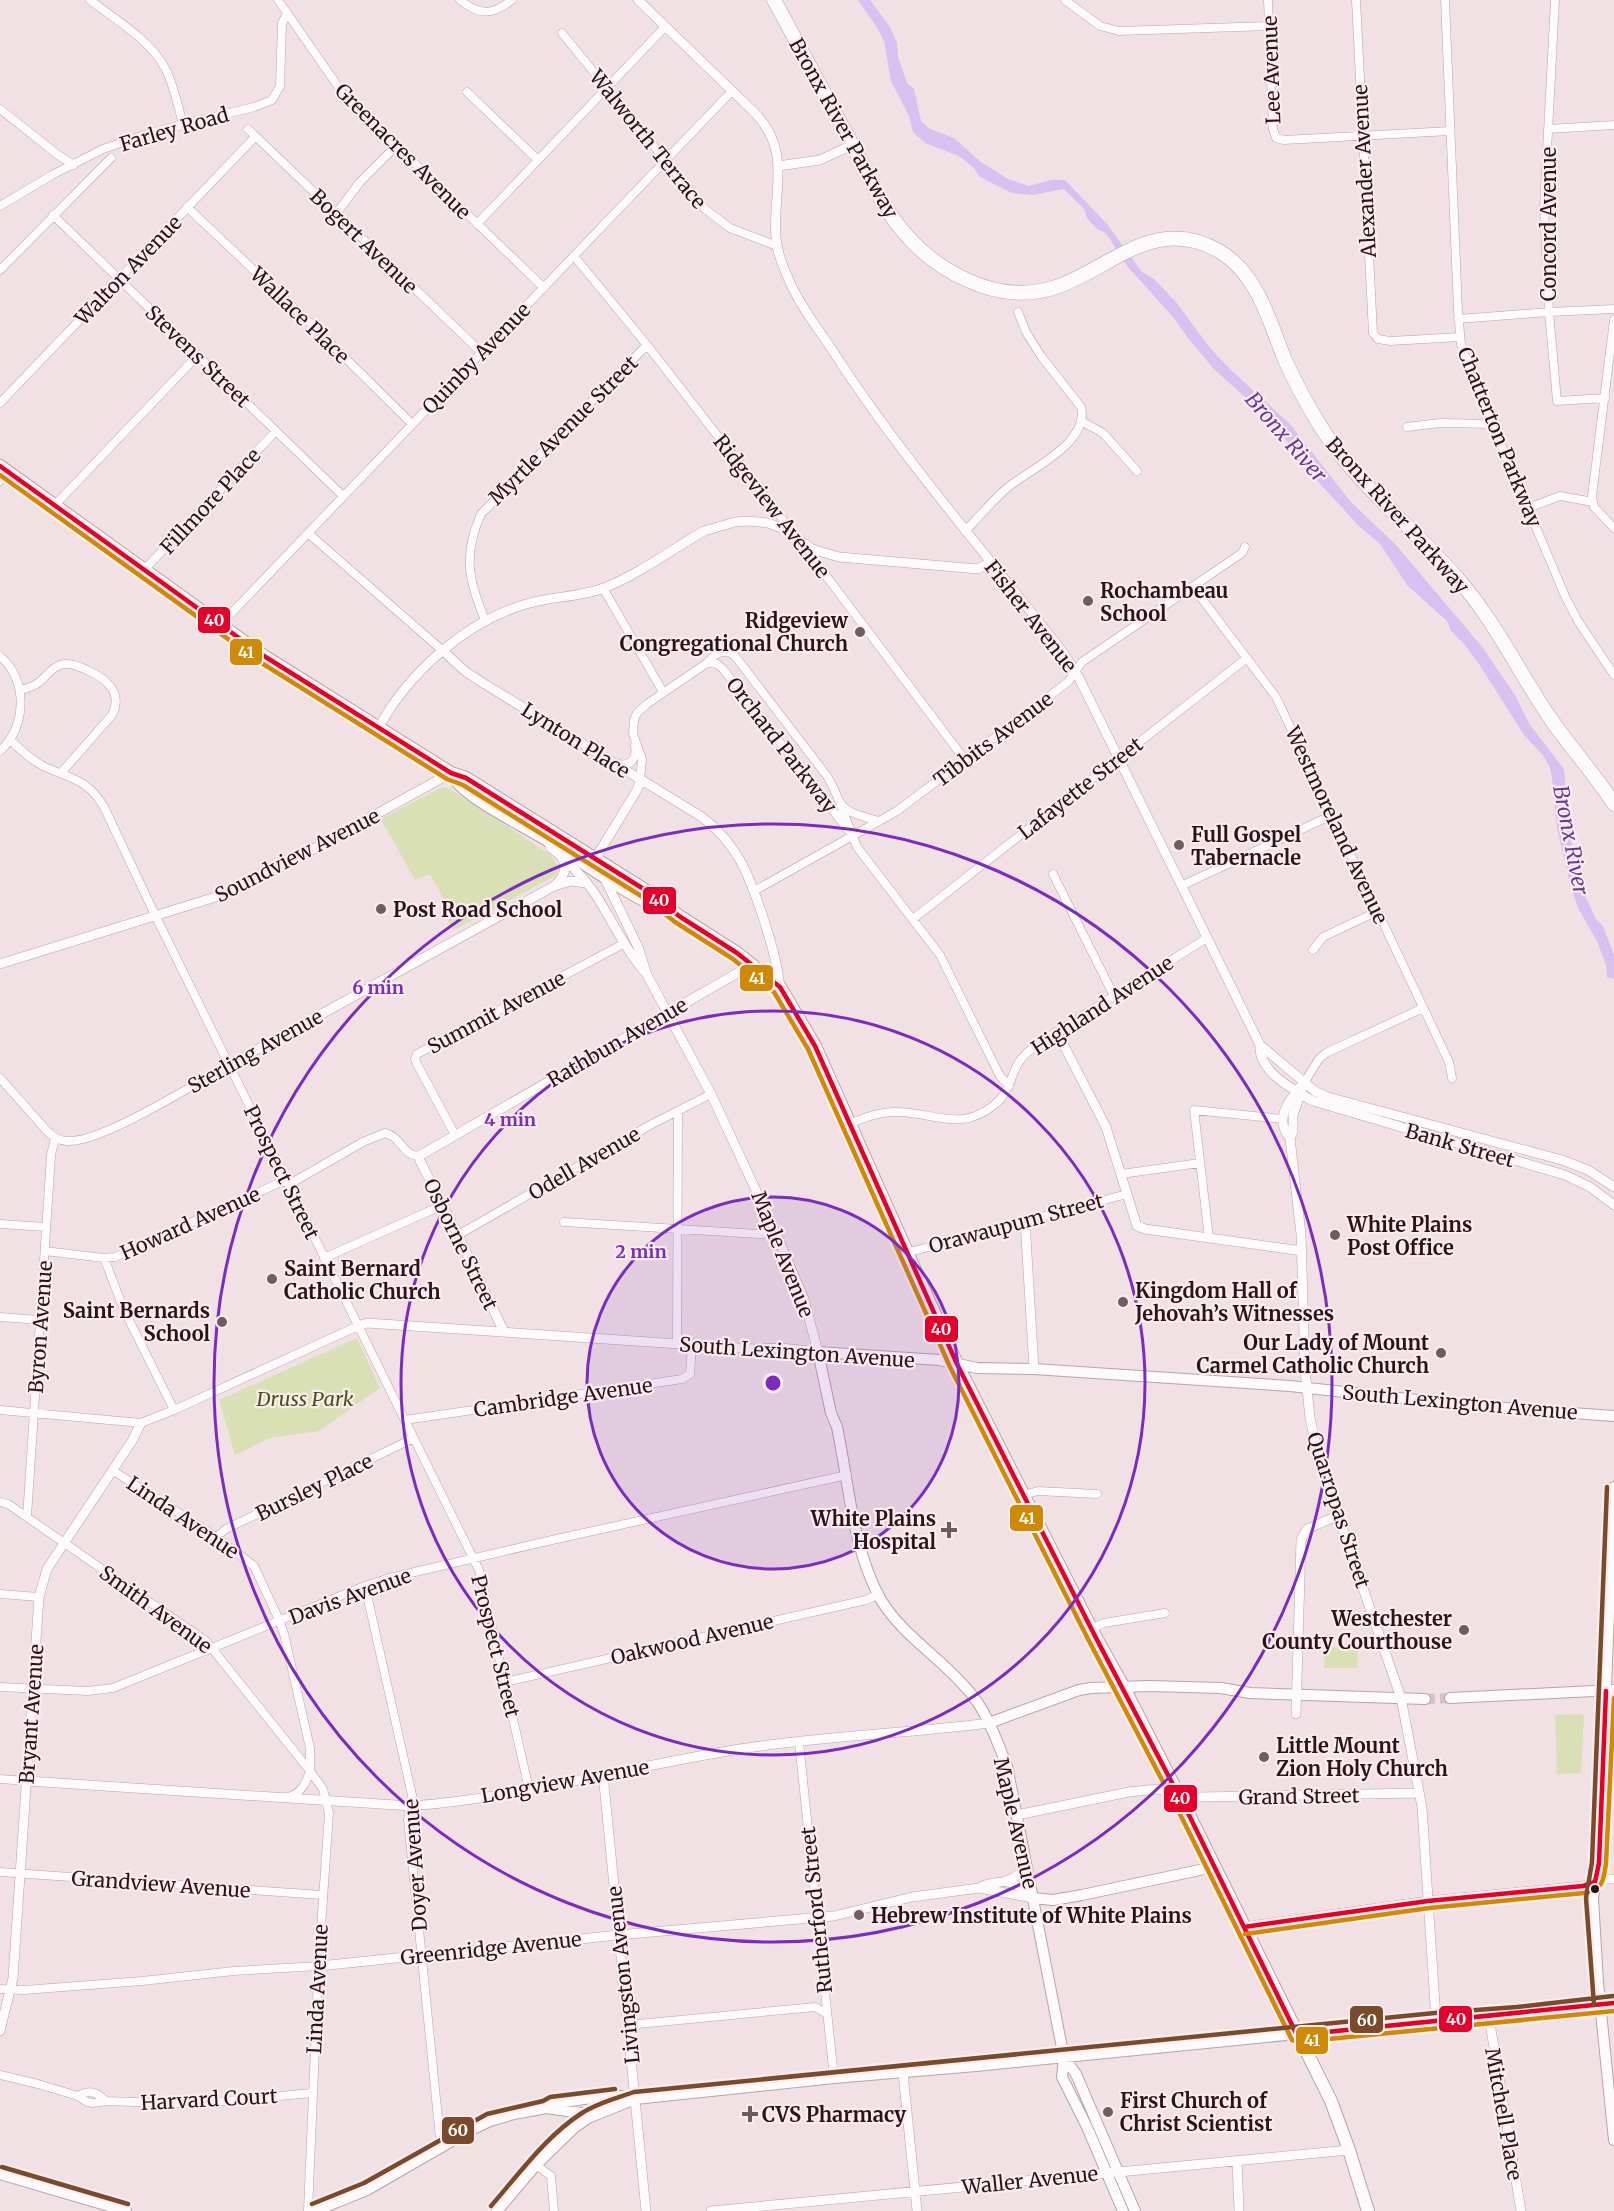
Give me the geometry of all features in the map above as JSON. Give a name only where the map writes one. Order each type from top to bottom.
[{"type":"highway","name":"Bronx River Parkway","points":[[774,0],[894,220],[916,246],[938,263],[968,280],[1001,291],[1030,293],[1160,235],[1184,230],[1205,234],[1230,247],[1251,266],[1265,289],[1306,384],[1334,431],[1364,467],[1477,588],[1508,632],[1558,714],[1614,788]]},
{"type":"highway","name":"Bronx River Parkway","points":[[784,0],[893,202],[914,230],[949,260],[986,278],[1019,284],[1055,283]]},
{"type":"highway","name":"Bronx River Parkway","points":[[1160,235],[1206,244],[1229,257],[1244,271],[1261,300],[1299,389],[1327,437],[1466,588],[1494,627],[1552,721],[1614,804]]},
{"type":"main road","points":[[3,473],[55,506],[220,625],[319,692],[379,727],[451,774],[466,778],[650,893],[679,916],[753,964],[780,987],[808,1033],[957,1364],[1091,1629],[1179,1793],[1330,2101],[1349,2150],[1368,2211]]},
{"type":"main road","points":[[451,774],[456,783],[604,876],[649,903],[679,916]]},
{"type":"main road","name":"South Lexington Avenue","points":[[818,1352],[939,1360],[977,1368],[1034,1369],[1306,1388],[1471,1406],[1614,1416]]},
{"type":"main road","name":"Maple Avenue","points":[[818,1352],[829,1406],[837,1427],[860,1548],[879,1594],[888,1609],[912,1638],[969,1690],[989,1723],[1007,1766],[1064,2058],[1062,2077],[1111,2172],[1135,2211]]},
{"type":"main road","points":[[1614,1487],[1610,1690],[1599,1863],[1593,1898],[1614,2140]]},
{"type":"main road","name":"Longview Avenue","points":[[989,1723],[1079,1690],[1123,1686],[1221,1688],[1250,1693],[1425,1699]]},
{"type":"main road","points":[[1450,1698],[1610,1690]]},
{"type":"main road","points":[[1033,1898],[1053,1900],[1072,1897],[1214,1867]]},
{"type":"main road","points":[[497,2211],[536,2165],[568,2133],[595,2115],[635,2099],[1436,2020],[1490,2017],[1614,2003]]},
{"type":"main road","points":[[546,2108],[552,2104],[584,2099],[620,2096],[635,2099]]},
{"type":"main road","points":[[315,2211],[367,2190],[490,2121],[546,2108],[595,2115]]},
{"type":"main road","name":"Maple Avenue","points":[[1111,2172],[1123,2211]]},
{"type":"main road","points":[[0,2174],[126,2211]]},
{"type":"street","points":[[90,0],[149,47],[160,60],[171,81],[183,124]]},
{"type":"street","name":"Greenacres Avenue","points":[[278,0],[344,95],[544,288]]},
{"type":"street","points":[[460,0],[471,8],[486,12],[502,8],[512,0]]},
{"type":"street","name":"Fisher Avenue","points":[[638,0],[763,122],[772,142],[778,166],[777,246],[796,294],[850,377],[906,455],[1058,645],[1075,671],[1260,1045],[1260,1053],[1270,1070],[1284,1083],[1299,1092]]},
{"type":"street","points":[[1065,0],[1100,26],[1119,31],[1269,26]]},
{"type":"street","name":"Lee Avenue","points":[[1268,0],[1273,132],[1276,138],[1284,140],[1363,136]]},
{"type":"street","name":"Alexander Avenue","points":[[1356,0],[1373,333],[1378,339],[1390,341],[1460,337]]},
{"type":"street","name":"Chatterton Parkway","points":[[1445,0],[1460,337],[1470,371],[1571,609],[1614,675]]},
{"type":"street","name":"Concord Avenue","points":[[1555,0],[1544,207],[1549,312],[1557,401],[1605,398]]},
{"type":"street","name":"Farley Road","points":[[0,206],[52,175],[103,149],[183,124],[254,107],[275,98],[279,86],[282,22],[287,14]]},
{"type":"street","points":[[477,224],[665,27]]},
{"type":"street","name":"Walworth Terrace","points":[[562,33],[700,204],[717,220],[730,228],[777,246]]},
{"type":"street","name":"Quinby Avenue","points":[[220,625],[732,91]]},
{"type":"street","points":[[467,92],[538,160]]},
{"type":"street","points":[[0,109],[74,165]]},
{"type":"street","points":[[1548,129],[1614,125]]},
{"type":"street","name":"Bogert Avenue","points":[[248,129],[481,352]]},
{"type":"street","points":[[1363,136],[1450,131]]},
{"type":"street","name":"Walton Avenue","points":[[0,403],[255,137]]},
{"type":"street","points":[[778,166],[820,160],[852,145]]},
{"type":"street","points":[[336,214],[360,182],[396,146]]},
{"type":"street","points":[[0,270],[111,158]]},
{"type":"street","name":"Wallace Place","points":[[187,207],[312,325],[412,424]]},
{"type":"street","name":"Stevens Street","points":[[53,215],[343,496]]},
{"type":"street","name":"Ridgeview Avenue","points":[[574,256],[647,345],[797,538],[965,760]]},
{"type":"street","points":[[1458,319],[1614,309]]},
{"type":"street","points":[[965,531],[1008,487],[1062,449],[1074,436],[1081,421],[1081,407],[1041,356],[1026,332],[1018,312]]},
{"type":"street","points":[[1614,321],[1593,501],[1597,511],[1614,528]]},
{"type":"street","name":"Myrtle Avenue Street","points":[[485,620],[471,582],[469,568],[472,534],[481,514],[647,345]]},
{"type":"street","points":[[55,506],[197,356]]},
{"type":"street","points":[[1081,421],[1103,433],[1137,471]]},
{"type":"street","points":[[1407,427],[1440,423],[1492,424]]},
{"type":"street","name":"Fillmore Place","points":[[144,570],[276,431]]},
{"type":"street","points":[[1528,508],[1560,496],[1593,501]]},
{"type":"street","points":[[379,727],[396,700],[443,651],[485,620],[525,604],[579,596],[603,588],[704,531],[719,525],[748,521],[768,523],[784,529],[812,549],[849,558],[978,569],[990,562]]},
{"type":"street","name":"Lynton Place","points":[[308,533],[466,672],[702,817],[721,833],[742,861],[754,891],[776,956],[780,987]]},
{"type":"street","name":"Tibbits Avenue","points":[[754,891],[897,812],[1068,682],[1082,662],[1194,587],[1242,553],[1245,547]]},
{"type":"street","name":"Westmoreland Avenue","points":[[1194,587],[1276,697],[1449,1062],[1452,1078]]},
{"type":"street","points":[[603,588],[663,692]]},
{"type":"street","name":"Orchard Parkway","points":[[707,663],[724,651],[735,656],[835,787],[853,836]]},
{"type":"street","points":[[0,656],[14,675],[21,690],[19,715],[10,740],[0,751]]},
{"type":"street","name":"Lafayette Street","points":[[913,919],[1246,658]]},
{"type":"street","name":"Orchard Parkway","points":[[707,663],[712,662],[723,669],[853,836]]},
{"type":"street","points":[[610,762],[621,765],[632,762],[636,755],[633,726],[637,713],[663,692],[707,663]]},
{"type":"street","points":[[21,690],[37,684],[59,665],[70,664],[110,683],[116,699],[112,715],[61,773]]},
{"type":"street","name":"Prospect Street","points":[[10,740],[34,760],[81,781],[99,798],[479,1570],[529,1789]]},
{"type":"street","points":[[595,859],[637,790],[640,781],[642,759],[634,740]]},
{"type":"street","name":"Soundview Avenue","points":[[0,964],[222,896],[255,881],[451,774]]},
{"type":"street","name":"Orchard Parkway","points":[[841,803],[849,811],[879,820]]},
{"type":"street","points":[[1181,886],[1332,815]]},
{"type":"street","points":[[528,828],[586,883],[632,958],[647,975]]},
{"type":"street","points":[[853,836],[857,847],[940,955],[1000,1076],[1009,1086]]},
{"type":"street","points":[[554,886],[564,873],[565,866],[562,858]]},
{"type":"street","name":"Maple Avenue","points":[[595,859],[638,947],[647,975],[711,1094],[776,1233],[804,1299],[818,1352]]},
{"type":"street","points":[[1053,874],[1113,996]]},
{"type":"street","name":"Sterling Avenue","points":[[55,1138],[67,1141],[77,1140],[120,1125],[554,886],[571,881],[586,883]]},
{"type":"street","points":[[1313,950],[1323,938],[1378,911]]},
{"type":"street","name":"Highland Avenue","points":[[849,1124],[881,1113],[897,1112],[968,1120],[977,1117],[996,1104],[1006,1093],[1018,1064],[1038,1043],[1207,938]]},
{"type":"street","name":"Summit Avenue","points":[[455,1135],[417,1064],[415,1059],[417,1054],[624,944]]},
{"type":"street","name":"Rathbun Avenue","points":[[419,1156],[753,964]]},
{"type":"street","points":[[1306,1388],[1302,1251],[1290,1138],[1299,1092],[1319,1059],[1326,1053],[1423,1008]]},
{"type":"street","points":[[1057,1032],[1106,1127],[1137,1226],[1302,1251]]},
{"type":"street","name":"Fisher Avenue","points":[[1260,1045],[1268,1049],[1278,1062],[1304,1083]]},
{"type":"street","points":[[0,1078],[55,1138]]},
{"type":"street","name":"Bank Street","points":[[1304,1083],[1316,1092],[1336,1099],[1574,1164],[1599,1176],[1614,1187]]},
{"type":"street","points":[[1290,1138],[1285,1133],[1283,1119],[1285,1106],[1299,1092]]},
{"type":"street","name":"Bank Street","points":[[1299,1092],[1321,1104],[1565,1175],[1590,1187],[1614,1205]]},
{"type":"street","name":"Odell Avenue","points":[[458,1235],[652,1124],[711,1094]]},
{"type":"street","points":[[1209,1238],[1194,1110],[1283,1119]]},
{"type":"street","points":[[677,1344],[678,1112]]},
{"type":"street","name":"Howard Avenue","points":[[45,1251],[104,1258],[116,1257],[281,1182],[295,1181],[363,1142],[385,1133],[393,1136],[409,1154],[419,1156]]},
{"type":"street","name":"Byron Avenue","points":[[27,1517],[51,1155],[55,1138]]},
{"type":"street","name":"Osborne Street","points":[[419,1156],[504,1332]]},
{"type":"street","points":[[1121,1174],[1200,1163]]},
{"type":"street","name":"Orawaupum Street","points":[[906,1253],[1127,1194]]},
{"type":"street","points":[[324,1258],[443,1205]]},
{"type":"street","points":[[1024,1221],[1034,1369]]},
{"type":"street","points":[[564,1222],[759,1234],[776,1233]]},
{"type":"street","points":[[0,1224],[46,1227]]},
{"type":"street","points":[[104,1258],[124,1310],[174,1410]]},
{"type":"street","points":[[0,1317],[40,1320]]},
{"type":"street","name":"South Lexington Avenue","points":[[0,1410],[141,1423],[367,1323],[818,1352]]},
{"type":"street","name":"Cambridge Avenue","points":[[405,1420],[682,1379],[690,1374],[692,1345]]},
{"type":"street","name":"Quarropas Street","points":[[1306,1388],[1320,1464],[1401,1698],[1419,1793],[1436,2020]]},
{"type":"street","name":"Bryant Avenue","points":[[0,2031],[5,1989],[13,1978],[39,1597],[47,1569],[141,1423]]},
{"type":"street","name":"Bursley Place","points":[[216,1537],[226,1529],[414,1438]]},
{"type":"street","name":"Linda Avenue","points":[[112,1470],[216,1537],[245,1559],[258,1571],[280,1622],[310,1748],[310,1771],[323,1789],[328,1813],[318,1966],[308,2211]]},
{"type":"street","name":"Davis Avenue","points":[[0,1687],[88,1691],[113,1688],[364,1586],[472,1558],[847,1475]]},
{"type":"street","points":[[1023,1495],[1038,1491],[1097,1494]]},
{"type":"street","name":"Smith Avenue","points":[[0,1502],[8,1504],[206,1641],[310,1771]]},
{"type":"street","points":[[1296,1714],[1301,1540],[1307,1529],[1339,1515]]},
{"type":"street","name":"Doyer Avenue","points":[[364,1586],[412,1795],[408,1820],[441,2148]]},
{"type":"street","points":[[0,1594],[39,1597]]},
{"type":"street","name":"Oakwood Avenue","points":[[505,1682],[866,1600],[879,1594]]},
{"type":"street","points":[[1091,1629],[1104,1623],[1165,1613]]},
{"type":"street","name":"Longview Avenue","points":[[0,1779],[327,1801],[411,1806],[433,1805],[736,1749],[989,1723]]},
{"type":"street","name":"Rutherford Street","points":[[800,1742],[816,1918],[834,2078]]},
{"type":"street","points":[[281,1798],[299,1792],[310,1771]]},
{"type":"street","name":"Livingston Avenue","points":[[603,1774],[646,2211]]},
{"type":"street","name":"Grand Street","points":[[1017,1815],[1129,1792],[1158,1789],[1197,1797],[1419,1793]]},
{"type":"street","name":"Greenridge Avenue","points":[[979,1888],[989,1882],[1005,1881],[1017,1876],[1027,1867]]},
{"type":"street","name":"Grandview Avenue","points":[[0,1872],[322,1895]]},
{"type":"street","points":[[1244,1927],[1428,1901],[1583,1886],[1614,1879]]},
{"type":"street","points":[[1005,1881],[1019,1886],[1033,1898]]},
{"type":"street","name":"Greenridge Avenue","points":[[5,1989],[24,1990],[234,1971],[318,1966],[618,1935],[816,1918],[862,1910],[912,1897],[979,1888],[1033,1898]]},
{"type":"street","points":[[629,2034],[638,2024],[650,2022],[815,2007],[827,2014]]},
{"type":"street","name":"Mitchell Place","points":[[1490,2017],[1490,2032],[1521,2211]]},
{"type":"street","points":[[903,2073],[917,2211]]},
{"type":"street","name":"Harvard Court","points":[[0,2076],[78,2096],[93,2103],[106,2101],[193,2104],[312,2092]]},
{"type":"street","name":"Waller Avenue","points":[[711,2211],[1349,2150]]},
{"type":"street","points":[[1237,2161],[1239,2211]]},
{"type":"street","points":[[536,2165],[550,2176],[554,2211]]},
{"type":"green space","points":[[443,787],[451,789],[549,854],[558,865],[558,871],[553,877],[454,930],[442,912],[446,903],[430,874],[415,880],[382,821],[384,817]]},
{"type":"green space","name":"Druss Park","points":[[357,1338],[380,1388],[319,1431],[270,1438],[235,1455],[219,1400]]},
{"type":"green space","points":[[1325,1647],[1358,1648],[1357,1668],[1324,1668]]},
{"type":"green space","points":[[1581,1714],[1584,1716],[1581,1773],[1557,1774],[1555,1715]]},
{"type":"water","name":"Bronx River","points":[[858,0],[870,0],[890,27],[897,43],[898,57],[907,83],[914,89],[921,121],[930,129],[954,138],[981,162],[1008,179],[1029,186],[1051,180],[1065,180],[1107,224],[1142,272],[1154,279],[1176,302],[1210,348],[1290,424],[1350,501],[1396,545],[1483,648],[1515,695],[1530,725],[1564,769],[1569,828],[1579,883],[1596,919],[1603,926],[1614,955],[1614,979],[1607,977],[1606,965],[1597,941],[1579,910],[1571,888],[1557,828],[1549,765],[1524,735],[1479,664],[1451,631],[1447,621],[1407,585],[1380,544],[1359,526],[1321,485],[1271,421],[1214,369],[1173,317],[1127,266],[1110,239],[1104,232],[1097,229],[1087,218],[1084,209],[1066,191],[1063,189],[1033,195],[1012,193],[980,177],[973,167],[959,156],[925,143],[913,132],[909,116],[891,81],[884,41]]},
{"type":"tunnel","points":[[1425,1699],[1450,1698]]},
{"type":"transit line","name":"40","points":[[0,466],[264,656],[451,773],[466,778],[650,893],[679,916],[737,953],[780,987],[815,1046],[957,1364],[1189,1815],[1297,2035]]},
{"type":"transit line","name":"41","points":[[0,475],[260,662],[447,779],[463,785],[646,899],[675,922],[733,959],[774,992],[808,1049],[950,1367],[1182,1818],[1292,2040],[1298,2042],[1614,2011]]},
{"type":"transit line","name":"60","points":[[1594,2005],[1586,1898],[1592,1862],[1607,1487]]},
{"type":"transit line","name":"40","points":[[1595,1882],[1599,1863],[1606,1691]]},
{"type":"transit line","name":"41","points":[[1245,1934],[1429,1908],[1584,1893],[1595,1889],[1603,1880],[1606,1863],[1614,1698]]},
{"type":"transit line","name":"40","points":[[1244,1927],[1428,1901],[1583,1886],[1595,1882]]},
{"type":"transit line","name":"60","points":[[491,2206],[534,2156],[569,2122],[594,2106],[634,2092],[1613,1996]]},
{"type":"transit line","name":"40","points":[[1297,2035],[1614,2003]]},
{"type":"transit line","name":"60","points":[[312,2204],[364,2183],[487,2114],[543,2101],[550,2097],[615,2089]]},
{"type":"transit line","name":"60","points":[[2,2167],[128,2204]]},
{"type":"place","name":"Rochambeau School","points":[[1088,601]]},
{"type":"place","name":"Ridgeview Congregational Church","points":[[860,632]]},
{"type":"place","name":"Full Gospel Tabernacle","points":[[1179,845]]},
{"type":"place","name":"Post Road School","points":[[381,909]]},
{"type":"place","name":"White Plains Post Office","points":[[1335,1235]]},
{"type":"place","name":"Saint Bernard Catholic Church","points":[[272,1279]]},
{"type":"place","name":"Kingdom Hall of Jehovah’s Witnesses","points":[[1123,1302]]},
{"type":"place","name":"Saint Bernards School","points":[[222,1322]]},
{"type":"place","name":"Our Lady of Mount Carmel Catholic Church","points":[[1441,1353]]},
{"type":"place","name":"White Plains Hospital","points":[[949,1530]]},
{"type":"place","name":"Westchester County Courthouse","points":[[1464,1630]]},
{"type":"place","name":"Little Mount Zion Holy Church","points":[[1264,1757]]},
{"type":"place","name":"Hebrew Institute of White Plains","points":[[859,1915]]},
{"type":"place","name":"First Church of Christ Scientist","points":[[1108,2112]]},
{"type":"place","name":"CVS Pharmacy","points":[[750,2114]]}]
